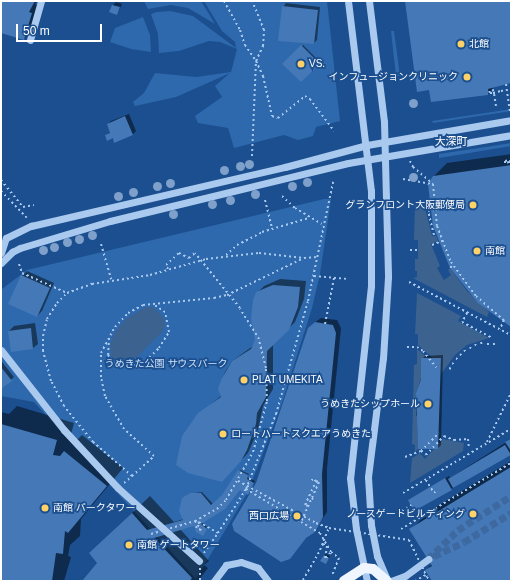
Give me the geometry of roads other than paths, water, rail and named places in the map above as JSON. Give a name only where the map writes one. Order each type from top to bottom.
[{"type":"main road","points":[[344,581],[364,568],[373,569],[387,581]]},
{"type":"street","points":[[30,40],[40,1]]},
{"type":"street","points":[[348,1],[372,191],[371,286],[350,478],[356,530],[367,581]]},
{"type":"street","points":[[369,1],[385,142],[388,277],[383,358],[368,477],[371,525],[377,556],[387,581]]},
{"type":"street","points":[[1,253],[6,238],[12,234],[44,223],[285,168],[367,145],[511,120]]},
{"type":"street","points":[[1,263],[12,252],[20,248],[110,221],[369,160],[511,136]]},
{"type":"street","points":[[1,350],[64,430],[118,488],[199,561]]},
{"type":"street","points":[[391,581],[406,576],[428,558]]},
{"type":"street","points":[[214,581],[226,565],[241,562],[258,568],[268,581]]},
{"type":"tunnel","points":[[428,559],[458,530],[511,496]]},
{"type":"tunnel","points":[[434,556],[464,542],[511,513]]},
{"type":"place","name":"北館","points":[[461,44]]},
{"type":"place","name":"VS.","points":[[301,64]]},
{"type":"place","name":"インフュージョンクリニック","points":[[467,77]]},
{"type":"place","name":"グランフロント大阪郵便局","points":[[473,205]]},
{"type":"place","name":"南館","points":[[477,251]]},
{"type":"place","name":"PLAT UMEKITA","points":[[244,380]]},
{"type":"place","name":"うめきたシップホール","points":[[428,404]]},
{"type":"place","name":"ロートハートスクエアうめきた","points":[[223,434]]},
{"type":"place","name":"南館 パークタワー","points":[[45,508]]},
{"type":"place","name":"ノースゲートビルディング","points":[[473,514]]},
{"type":"place","name":"西口広場","points":[[297,516]]},
{"type":"place","name":"南館 ゲートタワー","points":[[129,545]]},
{"type":"district","name":"大深町","points":[[451,141]]},
{"type":"park label","name":"うめきた公園 サウスパーク","points":[[166,364]]}]
